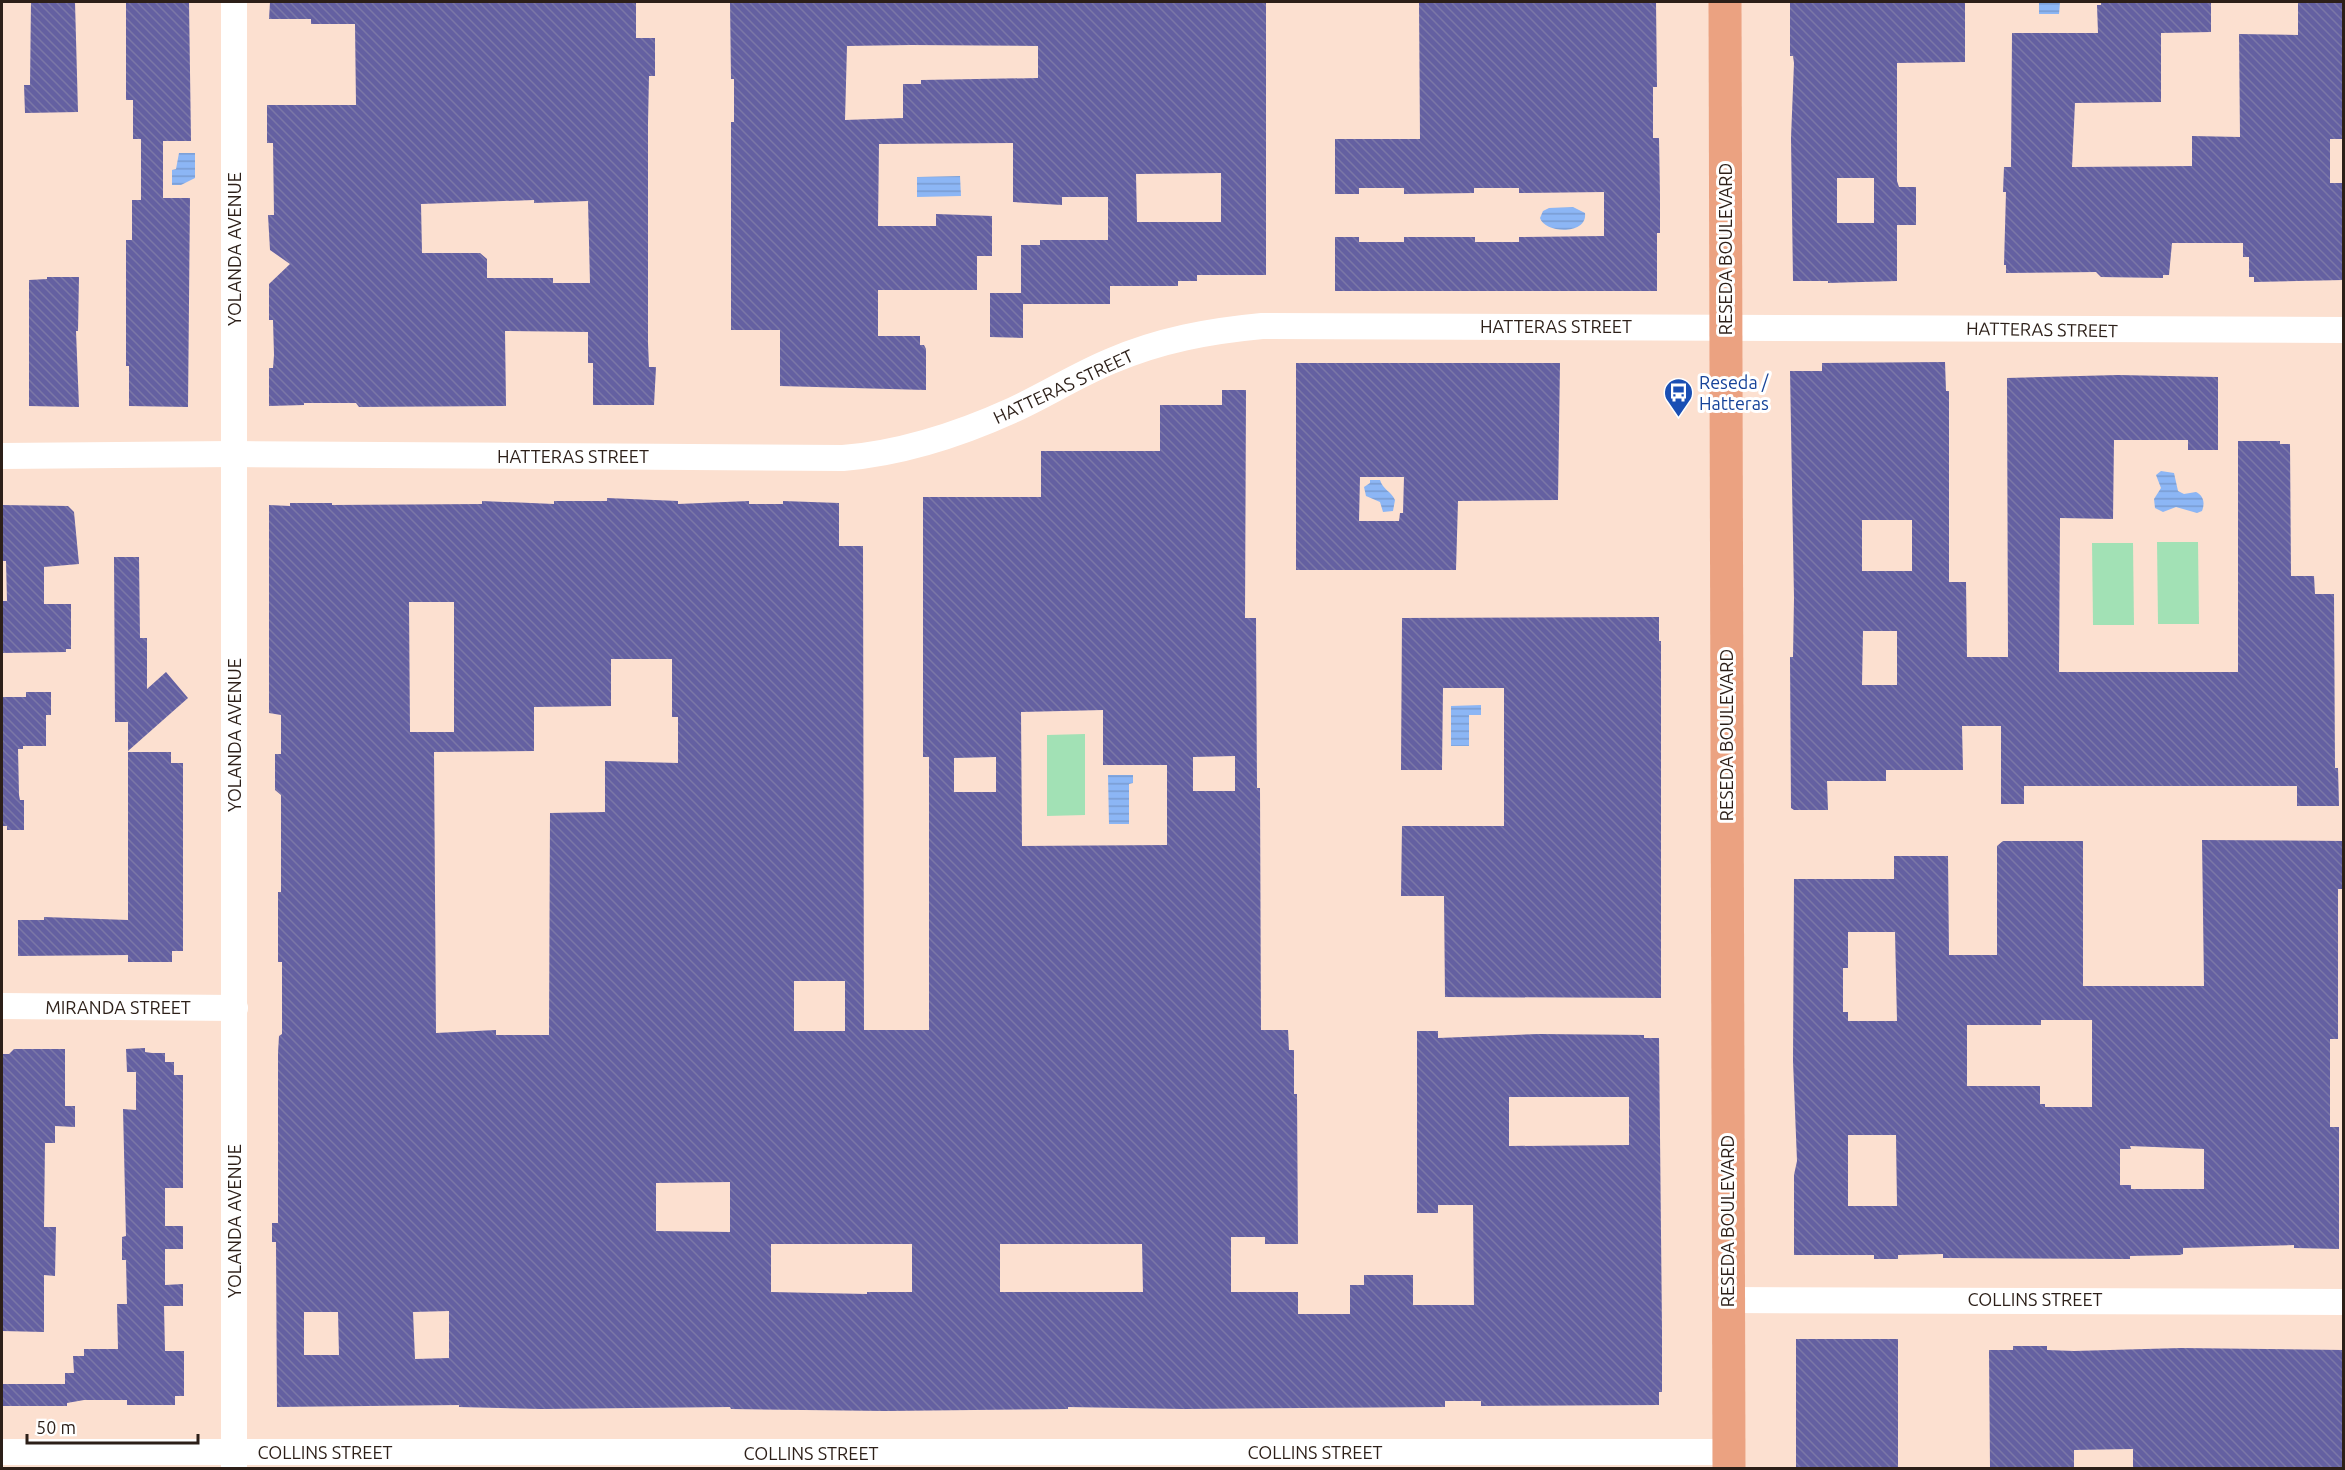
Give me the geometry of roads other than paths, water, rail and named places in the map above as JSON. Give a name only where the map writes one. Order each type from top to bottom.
[{"type":"main road","name":"RESEDA BOULEVARD","points":[[1725,2],[1729,1460]]},
{"type":"street","name":"YOLANDA AVENUE","points":[[234,2],[234,1460]]},
{"type":"street","name":"HATTERAS STREET","points":[[2,456],[233,454],[843,458],[896,452],[934,441],[1014,410],[1111,361],[1167,341],[1210,331],[1282,326],[2343,330]]},
{"type":"street","name":"MIRANDA STREET","points":[[2,1006],[235,1008]]},
{"type":"street","name":"COLLINS STREET","points":[[1727,1300],[2343,1302]]},
{"type":"street","name":"COLLINS STREET","points":[[2,1452],[234,1460],[1729,1460]]},
{"type":"water","points":[[2039,2],[2060,2],[2059,14],[2039,14]]},
{"type":"water","points":[[179,153],[195,153],[195,178],[181,185],[172,185],[172,170],[176,169]]},
{"type":"water","points":[[960,176],[961,196],[917,197],[917,177]]},
{"type":"water","points":[[1573,207],[1585,213],[1584,220],[1580,225],[1566,230],[1550,227],[1540,218],[1543,211],[1549,208]]},
{"type":"water","points":[[2161,471],[2174,473],[2178,491],[2184,494],[2196,492],[2201,496],[2204,503],[2202,511],[2197,513],[2176,507],[2163,512],[2155,508],[2154,499],[2161,488],[2156,475]]},
{"type":"water","points":[[1370,480],[1380,480],[1393,497],[1395,500],[1393,511],[1383,512],[1380,502],[1366,496],[1364,487],[1370,483]]},
{"type":"water","points":[[1481,705],[1481,715],[1469,715],[1469,746],[1451,746],[1451,706]]},
{"type":"water","points":[[1108,775],[1133,775],[1133,783],[1129,784],[1129,824],[1109,824]]},
{"type":"place","name":"Reseda / Hatteras","points":[[1678,418]]}]
